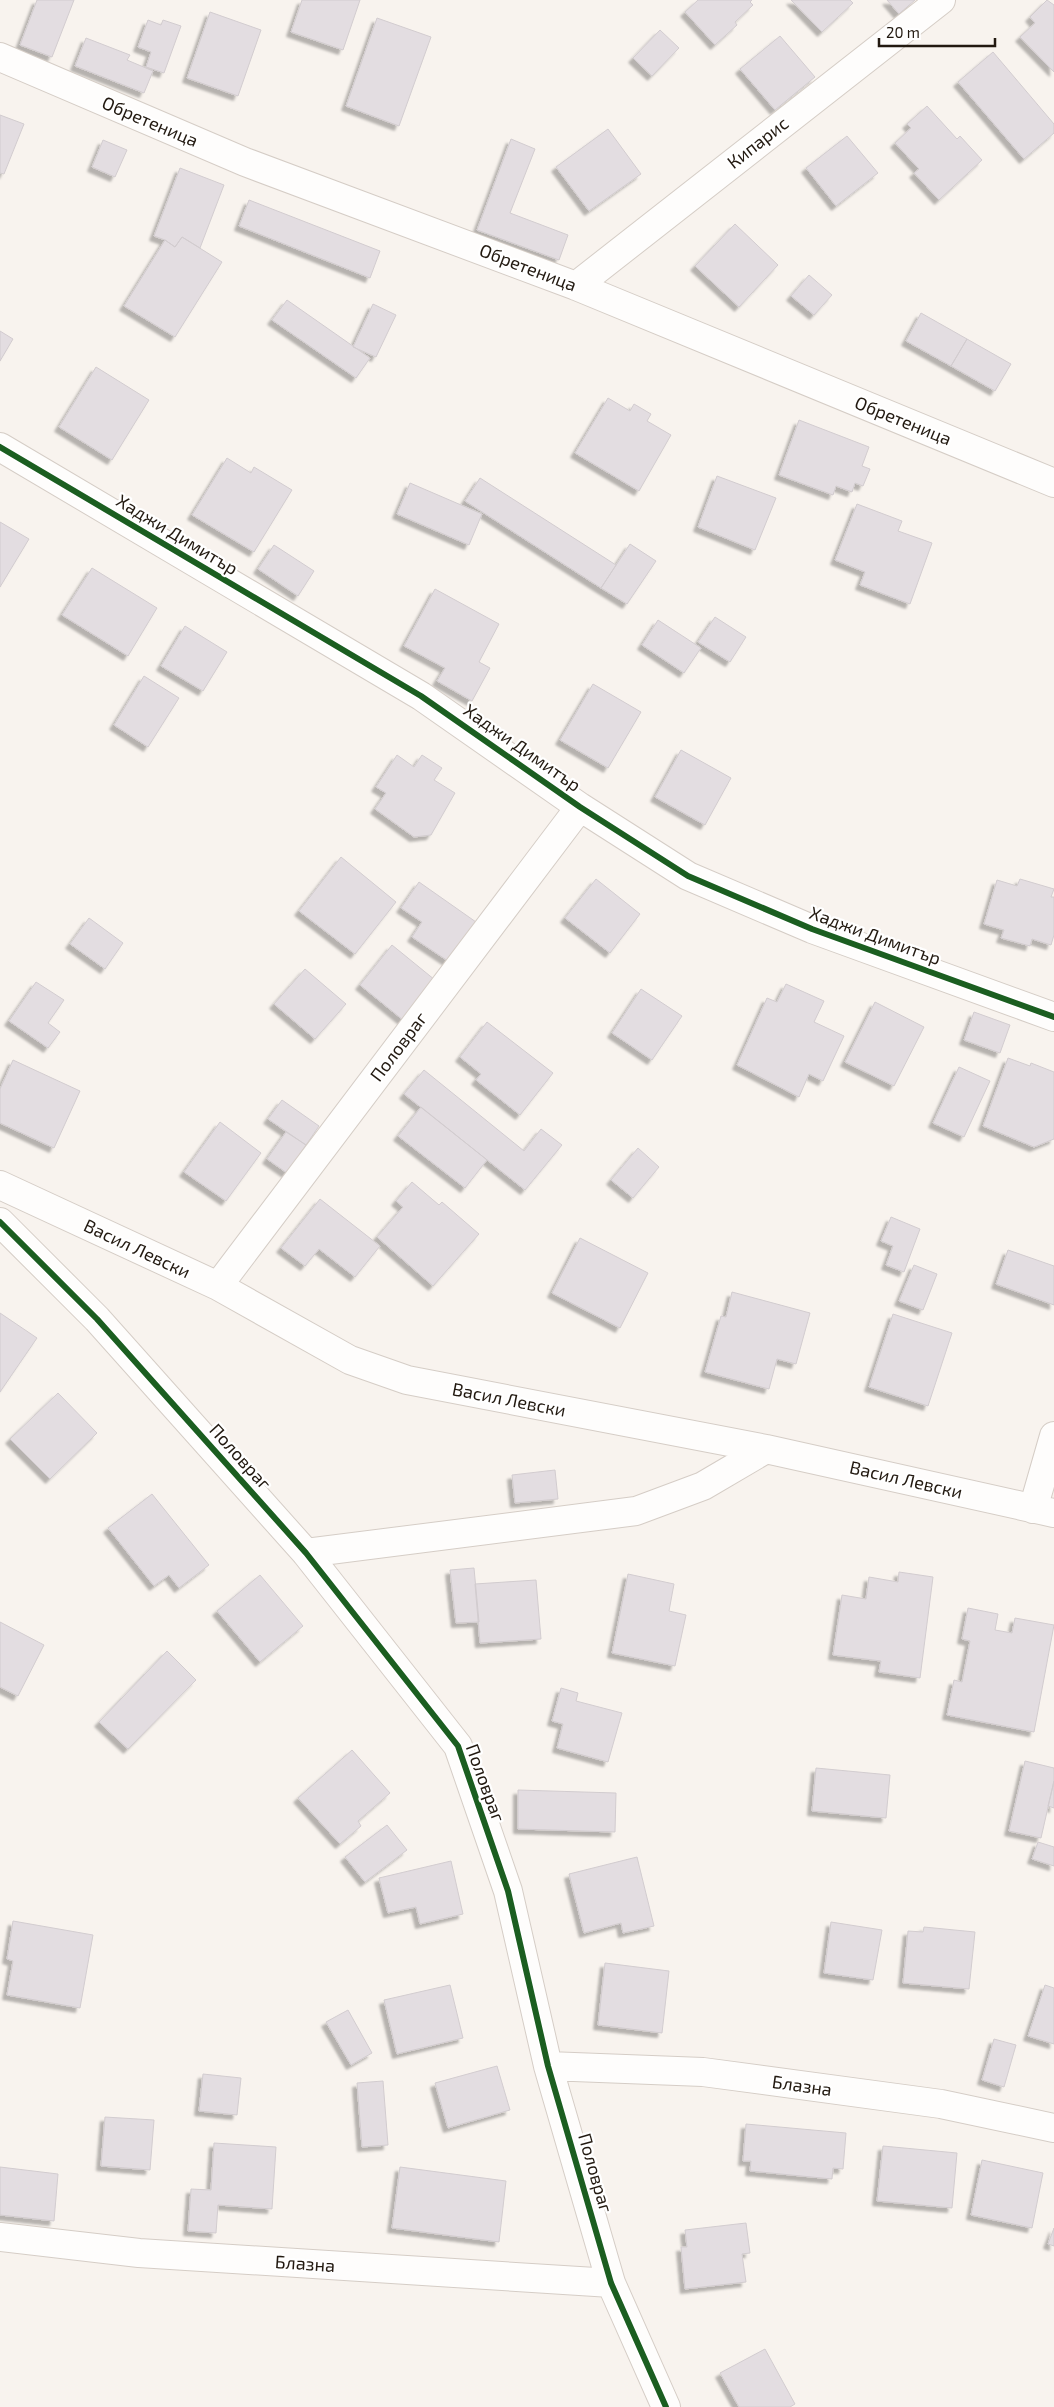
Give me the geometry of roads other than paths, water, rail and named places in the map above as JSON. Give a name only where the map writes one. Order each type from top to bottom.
[{"type":"street","name":"Кипарис","points":[[576,286],[941,0]]},
{"type":"street","name":"Обретеница","points":[[0,57],[245,162],[576,286],[1054,483]]},
{"type":"street","name":"Хаджи Димитър","points":[[0,448],[421,696],[580,807],[697,879],[812,929],[1054,1017]]},
{"type":"street","name":"Половраг","points":[[218,1286],[580,807]]},
{"type":"street","name":"Васил Левски","points":[[0,1185],[218,1286],[350,1360],[407,1380],[766,1448],[1043,1511]]},
{"type":"street","name":"Половраг","points":[[0,1222],[97,1319],[306,1553],[458,1746],[508,1891],[548,2066],[611,2283],[666,2407]]},
{"type":"street","points":[[1043,1511],[1054,1436]]},
{"type":"street","points":[[306,1553],[636,1511],[703,1486],[766,1448]]},
{"type":"street","name":"Блазна","points":[[548,2066],[703,2072],[941,2104],[1054,2128]]},
{"type":"street","name":"Блазна","points":[[0,2237],[139,2253],[611,2283]]}]
